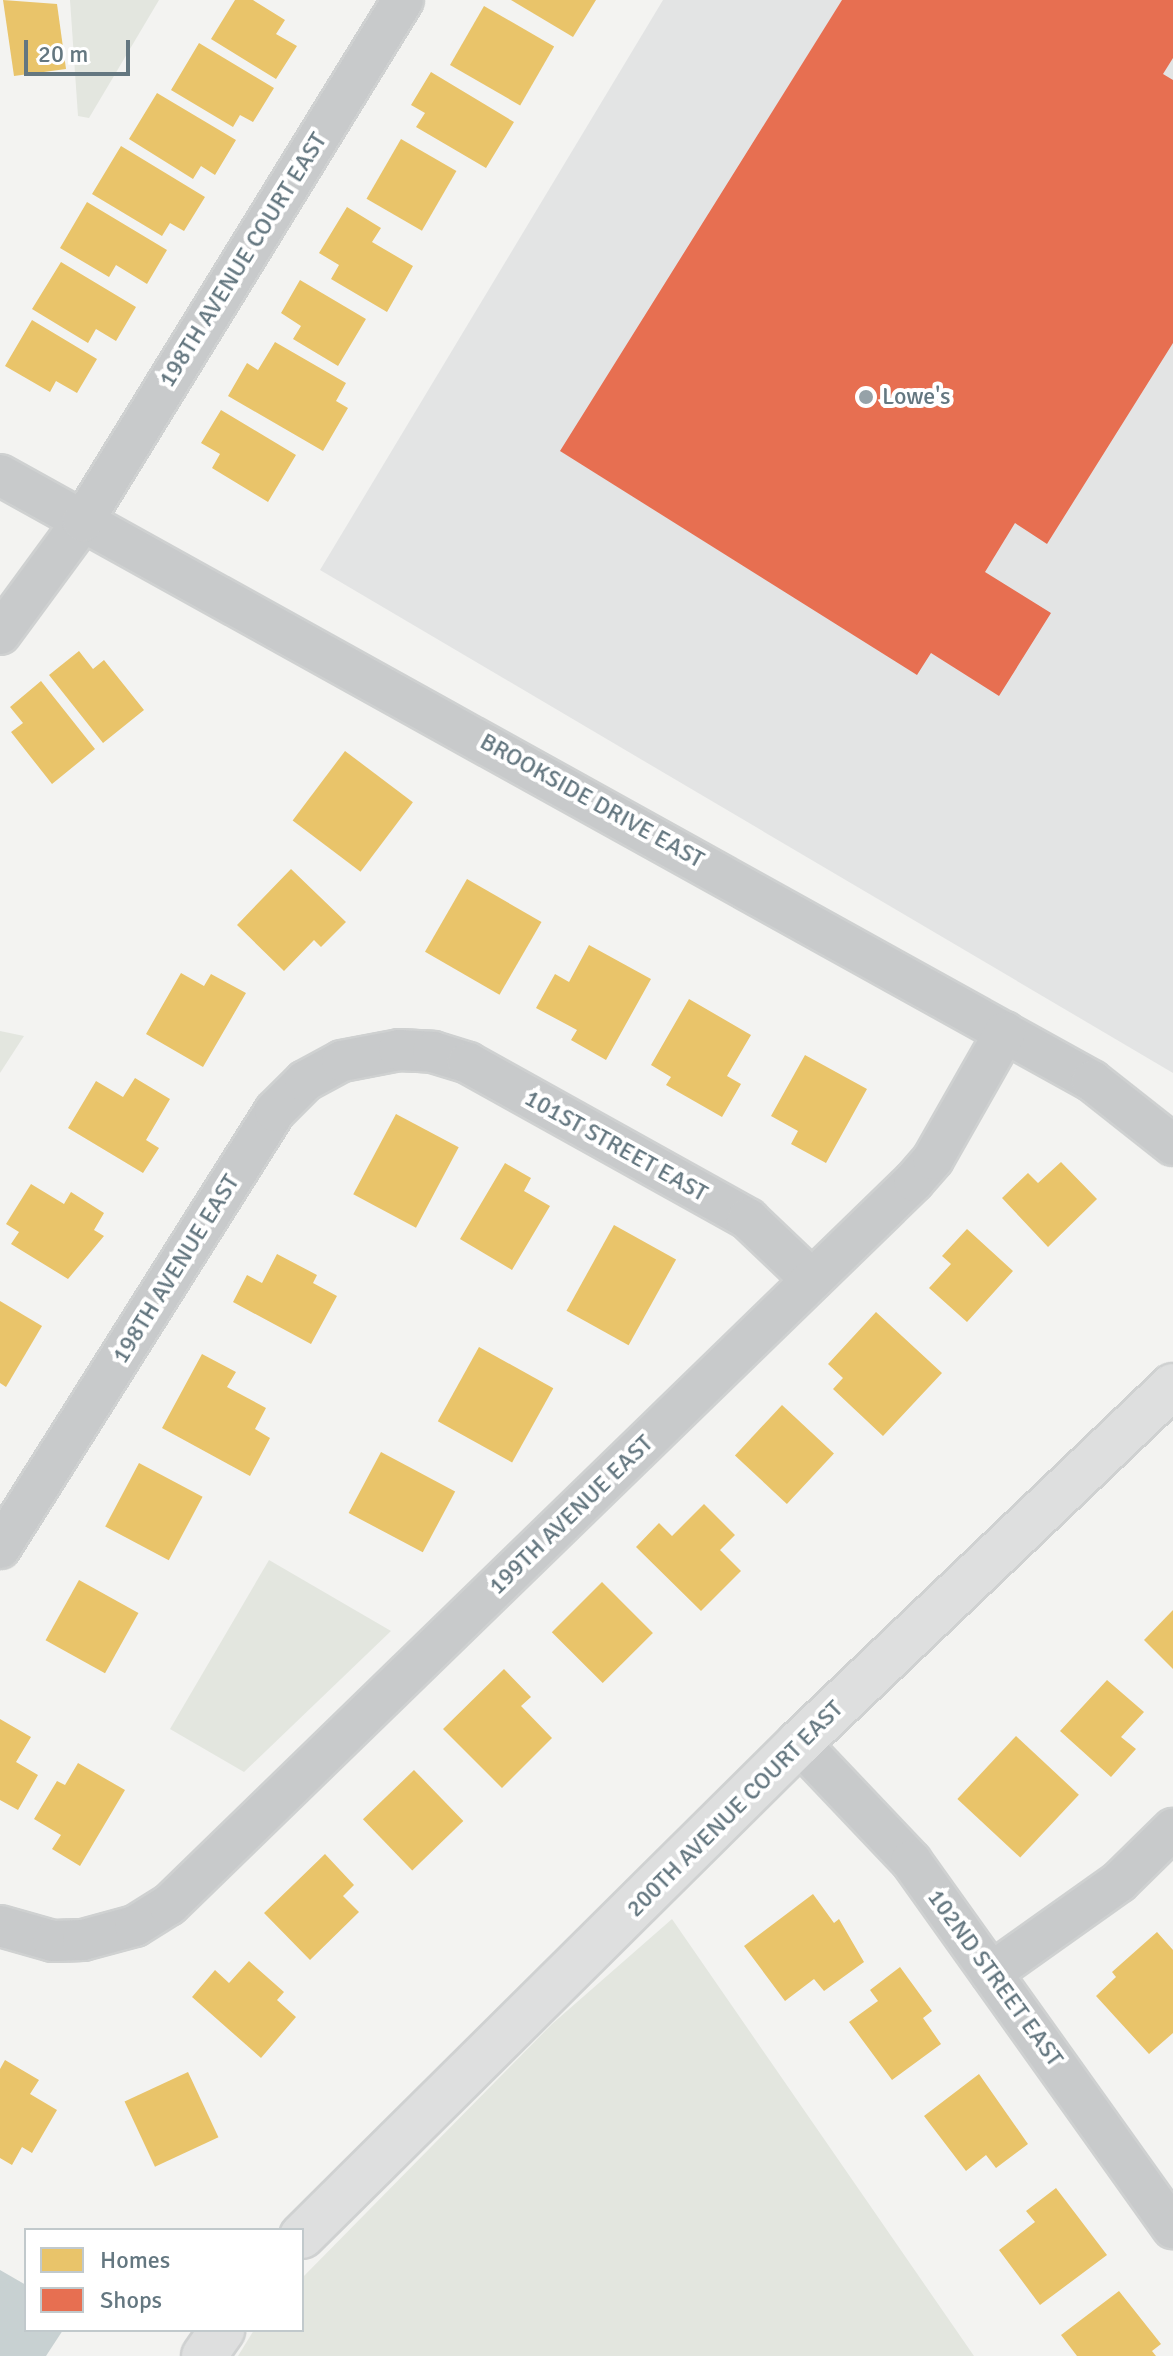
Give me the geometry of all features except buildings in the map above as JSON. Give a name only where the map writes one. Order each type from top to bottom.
[{"type":"main road","name":"200TH AVENUE COURT EAST","points":[[304,2234],[799,1743],[1173,1386]]},
{"type":"main road","points":[[204,2356],[221,2332]]},
{"type":"street","name":"198TH AVENUE COURT EAST","points":[[0,634],[83,521],[388,5]]},
{"type":"street","name":"BROOKSIDE DRIVE EAST","points":[[0,475],[1005,1032],[1125,1102],[1173,1145]]},
{"type":"street","name":"199TH AVENUE EAST","points":[[0,1926],[53,1941],[83,1940],[135,1926],[169,1905],[933,1159],[1005,1032]]},
{"type":"street","name":"101ST STREET EAST","points":[[399,1050],[433,1052],[468,1063],[767,1233],[812,1280]]},
{"type":"street","name":"198TH AVENUE EAST","points":[[0,1548],[275,1111],[305,1081],[342,1061],[399,1050]]},
{"type":"street","name":"102ND STREET EAST","points":[[799,1743],[911,1861],[1173,2228]]},
{"type":"street","points":[[991,1973],[1119,1882],[1173,1829]]},
{"type":"shaded area","points":[[70,0],[159,0],[89,118],[78,116]]},
{"type":"shaded area","points":[[663,0],[1173,0],[1173,1073],[320,570]]},
{"type":"shaded area","points":[[0,1031],[24,1036],[0,1073]]},
{"type":"shaded area","points":[[269,1560],[391,1631],[244,1772],[170,1729]]},
{"type":"shaded area","points":[[672,1919],[974,2356],[238,2356],[253,2332],[304,2332],[304,2276],[552,2024]]},
{"type":"shaded area","points":[[0,2270],[24,2284],[24,2332],[62,2332],[46,2356],[0,2356]]},
{"type":"place","name":"Lowe's","points":[[866,397]]}]
